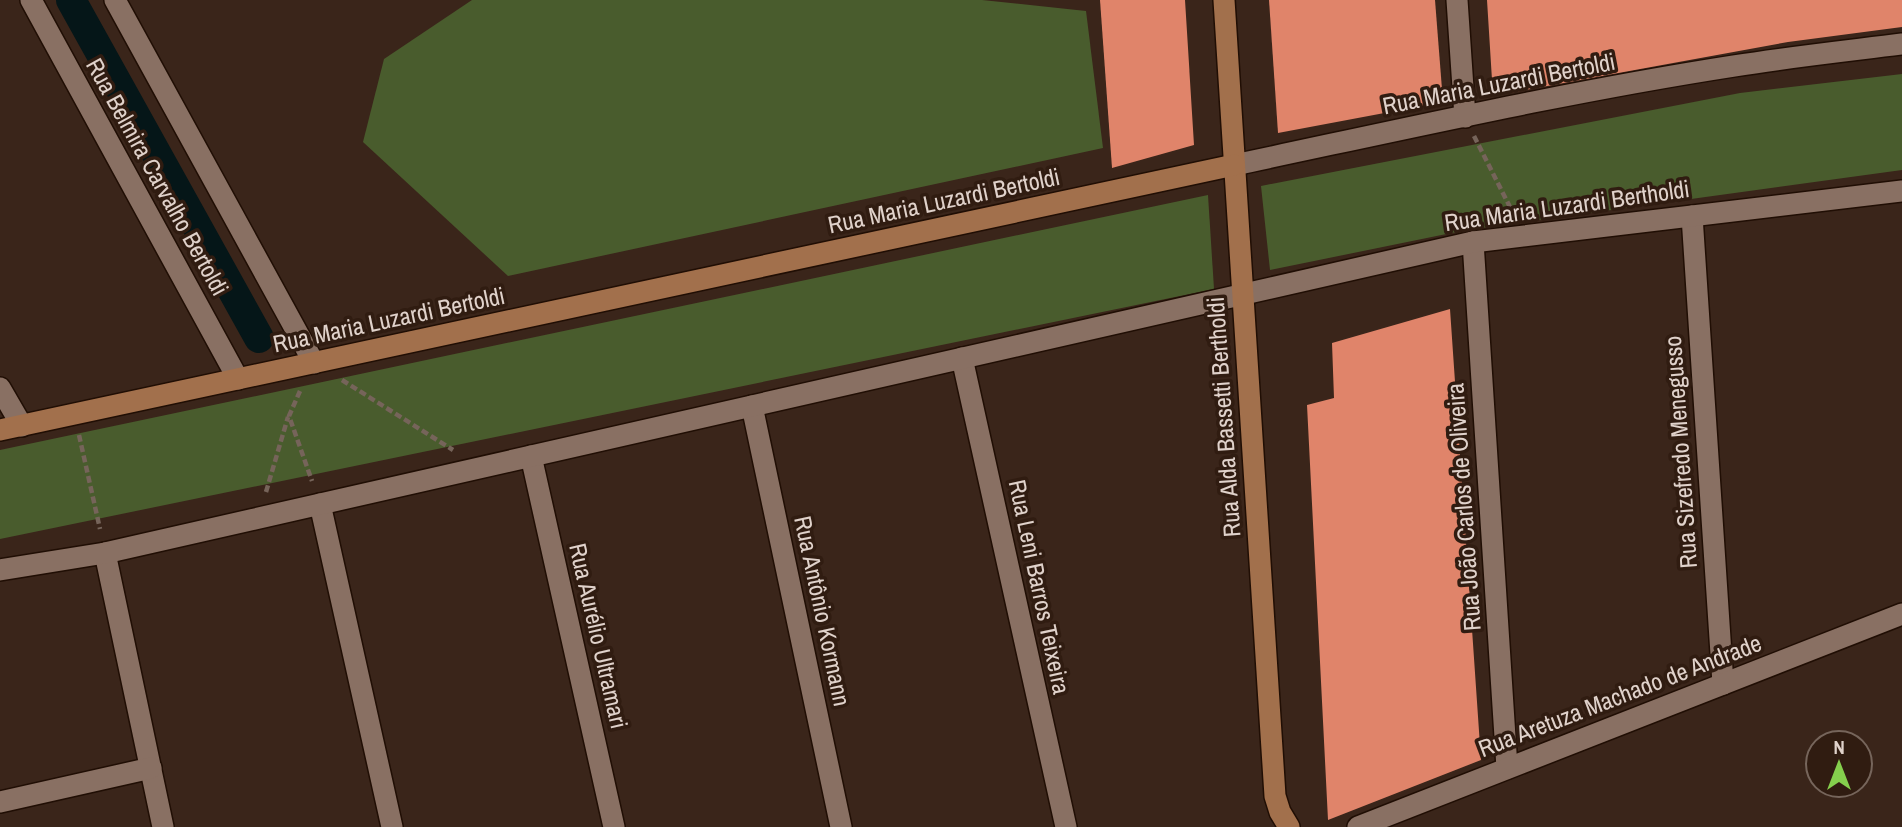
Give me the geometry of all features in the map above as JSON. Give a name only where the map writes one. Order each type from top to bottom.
[{"type":"street","name":"Rua Belmira Carvalho Bertoldi","points":[[31,0],[238,379]]},
{"type":"street","name":"Rua Belmira Carvalho Bertoldi","points":[[115,0],[314,363]]},
{"type":"street","name":"Rua Alda Bassetti Bertholdi","points":[[1224,0],[1275,796],[1280,813],[1289,827]]},
{"type":"street","points":[[1457,0],[1465,117]]},
{"type":"street","name":"Rua Maria Luzardi Bertoldi","points":[[0,430],[1465,117],[1734,65],[1902,44]]},
{"type":"street","name":"Rua Maria Luzardi Bertholdi","points":[[1242,294],[1473,242],[1902,191]]},
{"type":"street","name":"Rua Sizefredo Menegusso","points":[[1692,216],[1723,684]]},
{"type":"street","name":"Rua João Carlos de Oliveira","points":[[1473,242],[1507,768]]},
{"type":"street","points":[[0,570],[105,553],[1242,294]]},
{"type":"street","name":"Rua Leni Barros Teixeira","points":[[962,358],[1066,827]]},
{"type":"street","points":[[0,388],[22,426]]},
{"type":"street","name":"Rua Antônio Kormann","points":[[752,406],[841,827]]},
{"type":"street","name":"Rua Aurélio Ultramari","points":[[531,456],[614,827]]},
{"type":"street","points":[[320,504],[392,827]]},
{"type":"street","points":[[105,553],[163,827]]},
{"type":"street","name":"Rua Aretuza Machado de Andrade","points":[[1358,827],[1902,614]]},
{"type":"street","points":[[0,802],[151,768]]},
{"type":"path","points":[[1465,117],[1524,236]]},
{"type":"path","points":[[258,518],[289,416],[314,363],[480,467]]},
{"type":"path","points":[[75,414],[105,553]]},
{"type":"path","points":[[289,416],[320,504]]},
{"type":"green space","points":[[472,0],[982,0],[1086,11],[1103,148],[508,276],[363,142],[384,59]]},
{"type":"green space","points":[[1902,74],[1902,170],[1466,230],[1270,270],[1261,186],[1740,93]]},
{"type":"green space","points":[[1208,195],[1214,289],[0,539],[0,450]]},
{"type":"building","points":[[1100,0],[1185,0],[1194,145],[1112,168]]},
{"type":"building","points":[[1269,0],[1435,0],[1443,102],[1278,133]]},
{"type":"building","points":[[1487,0],[1902,0],[1902,27],[1788,42],[1493,96]]},
{"type":"building","points":[[1450,309],[1481,760],[1328,820],[1307,405],[1334,398],[1332,343]]},
{"type":"waterway","points":[[71,0],[259,338]]}]
